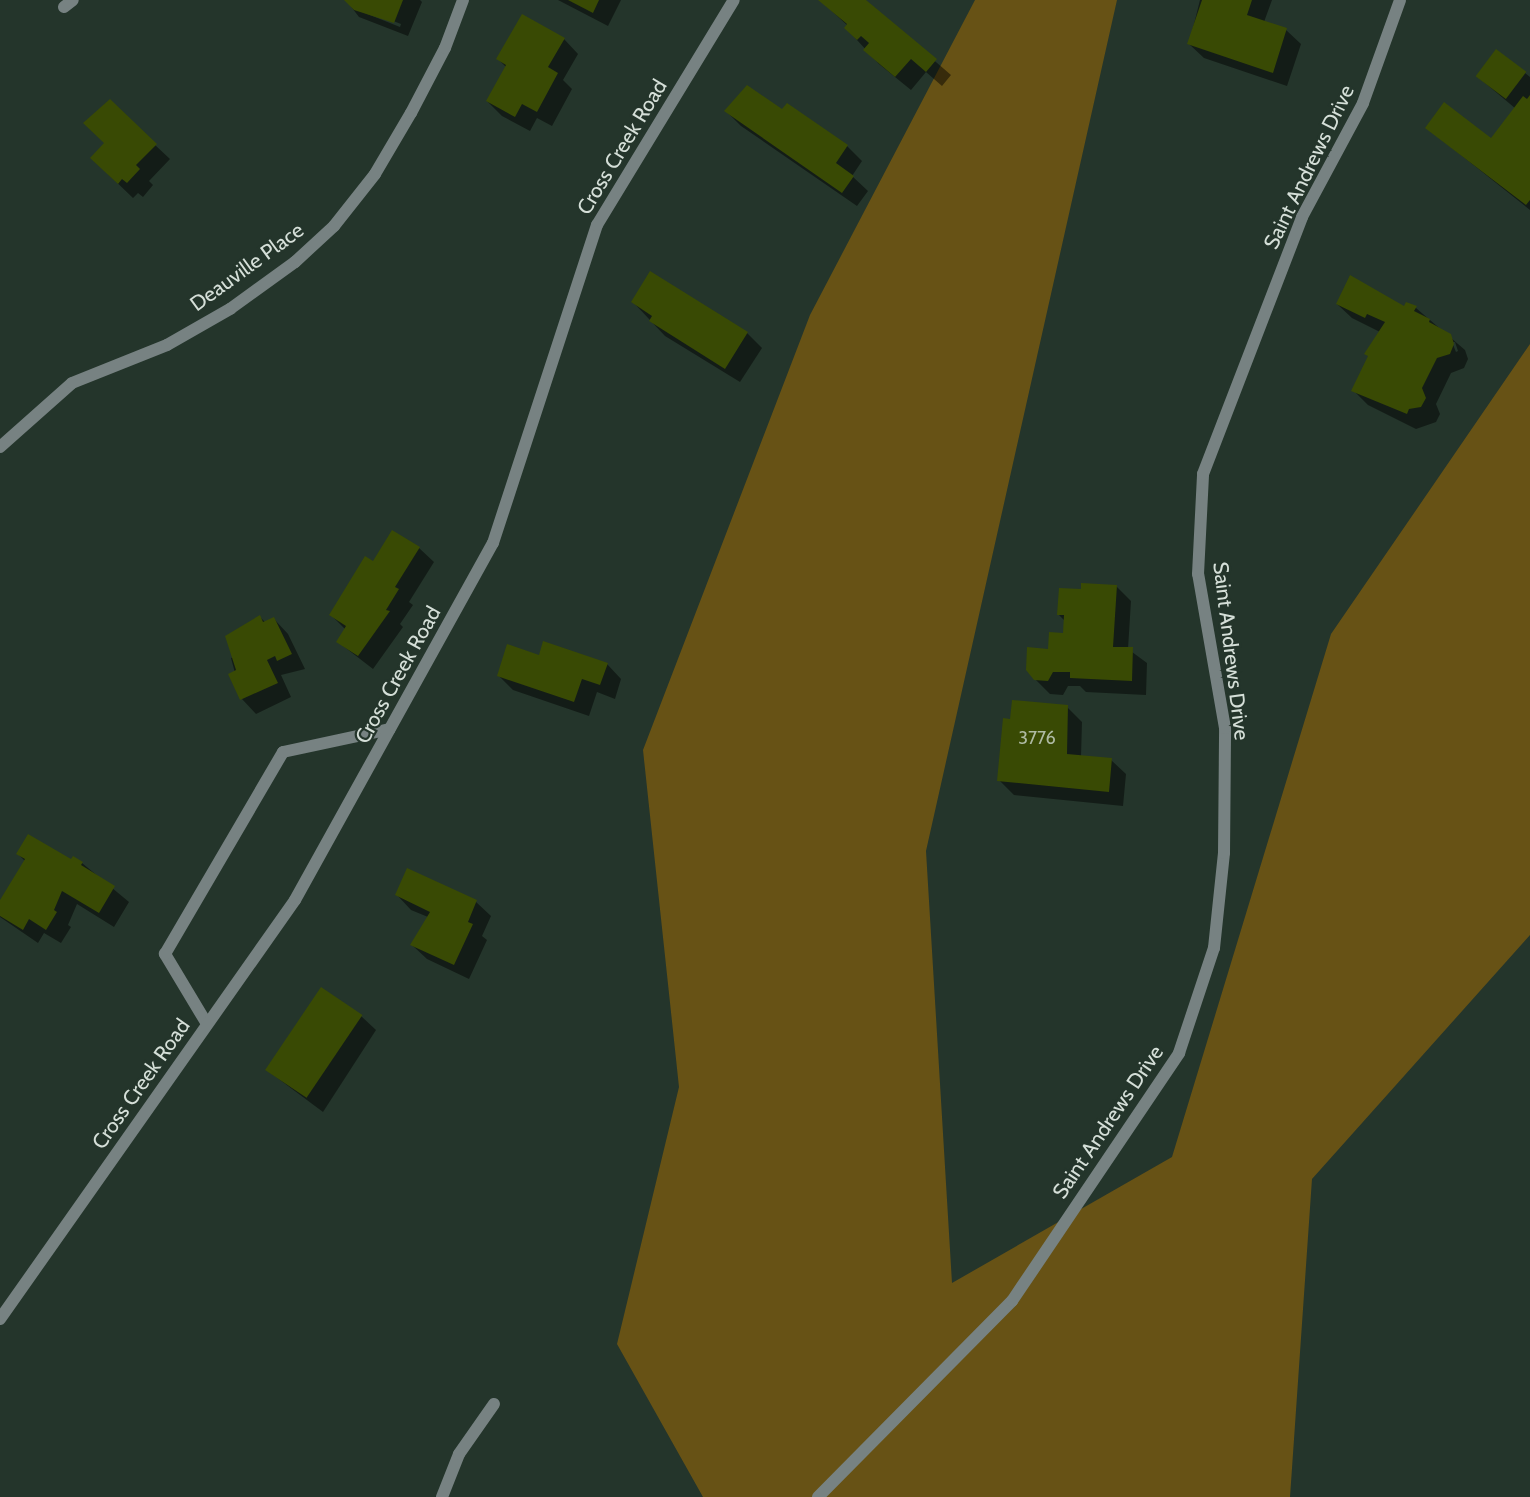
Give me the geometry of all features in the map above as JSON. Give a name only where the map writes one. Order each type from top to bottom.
[{"type":"street","name":"Deauville Place","points":[[0,447],[72,383],[167,345],[230,309],[295,262],[334,226],[375,174],[411,113],[445,48],[463,0]]},
{"type":"street","name":"Cross Creek Road","points":[[0,1319],[295,900],[492,543],[597,225],[734,0]]},
{"type":"street","name":"Saint Andrews Drive","points":[[818,1497],[1012,1301],[1179,1053],[1214,948],[1224,853],[1225,728],[1198,574],[1203,474],[1302,217],[1363,103],[1400,0]]},
{"type":"street","points":[[207,1024],[165,954],[283,752],[390,729]]},
{"type":"street","points":[[442,1497],[459,1454],[494,1404]]},
{"type":"shaded area","points":[[975,0],[1117,0],[926,851],[952,1283],[1172,1157],[1331,634],[1530,344],[1530,935],[1312,1179],[1290,1497],[703,1497],[617,1344],[679,1087],[643,750],[810,315]]},
{"type":"building","points":[[344,0],[403,0],[394,23],[354,10]]},
{"type":"building","points":[[568,0],[599,0],[593,13]]},
{"type":"building","points":[[818,0],[866,0],[937,59],[926,72],[911,59],[895,77],[863,50],[869,43],[861,36],[857,40],[844,28],[847,24]]},
{"type":"building","points":[[1202,0],[1252,0],[1247,15],[1287,28],[1273,73],[1187,44]]},
{"type":"building","points":[[522,14],[565,38],[548,67],[558,73],[537,112],[522,104],[515,117],[486,101],[506,65],[496,59]]},
{"type":"building","points":[[1496,49],[1526,72],[1506,99],[1476,76]]},
{"type":"building","points":[[747,85],[782,109],[787,103],[848,145],[836,163],[854,176],[842,193],[724,111]]},
{"type":"building","points":[[1530,95],[1530,200],[1526,205],[1425,128],[1444,102],[1491,138],[1523,96],[1527,99]]},
{"type":"building","points":[[110,99],[157,144],[136,165],[140,169],[127,183],[122,179],[118,184],[90,158],[104,143],[83,123]]},
{"type":"building","points":[[650,271],[748,332],[725,369],[649,321],[652,316],[631,302]]},
{"type":"building","points":[[1350,275],[1404,306],[1406,302],[1417,306],[1414,311],[1451,334],[1454,344],[1450,354],[1437,358],[1422,388],[1426,398],[1421,407],[1409,409],[1407,414],[1351,391],[1368,356],[1364,354],[1385,322],[1367,314],[1365,318],[1336,304]]},
{"type":"building","points":[[392,530],[420,547],[395,587],[399,589],[386,610],[390,611],[358,656],[336,642],[346,626],[329,615],[365,556],[373,561]]},
{"type":"building","points":[[1081,583],[1117,585],[1113,647],[1133,647],[1132,681],[1070,678],[1070,672],[1053,672],[1048,681],[1034,680],[1026,670],[1027,647],[1048,649],[1049,632],[1063,633],[1064,615],[1057,615],[1059,588],[1081,589]]},
{"type":"building","points":[[260,615],[263,622],[274,617],[292,654],[277,661],[275,656],[267,660],[278,683],[240,700],[228,674],[236,670],[225,636]]},
{"type":"building","points":[[543,641],[608,663],[600,685],[582,679],[574,702],[497,676],[507,644],[539,655]]},
{"type":"building","points":[[1012,700],[1068,705],[1067,754],[1112,758],[1109,792],[997,781],[1003,718],[1010,719]]},
{"type":"building","points":[[28,834],[71,859],[73,856],[83,862],[81,865],[115,886],[99,913],[62,891],[54,910],[57,912],[46,930],[29,919],[23,930],[0,916],[0,900],[25,859],[16,854]]},
{"type":"building","points":[[407,868],[477,900],[468,922],[473,924],[454,965],[410,945],[430,912],[395,895]]},
{"type":"building","points":[[321,987],[362,1015],[307,1098],[265,1070]]}]
